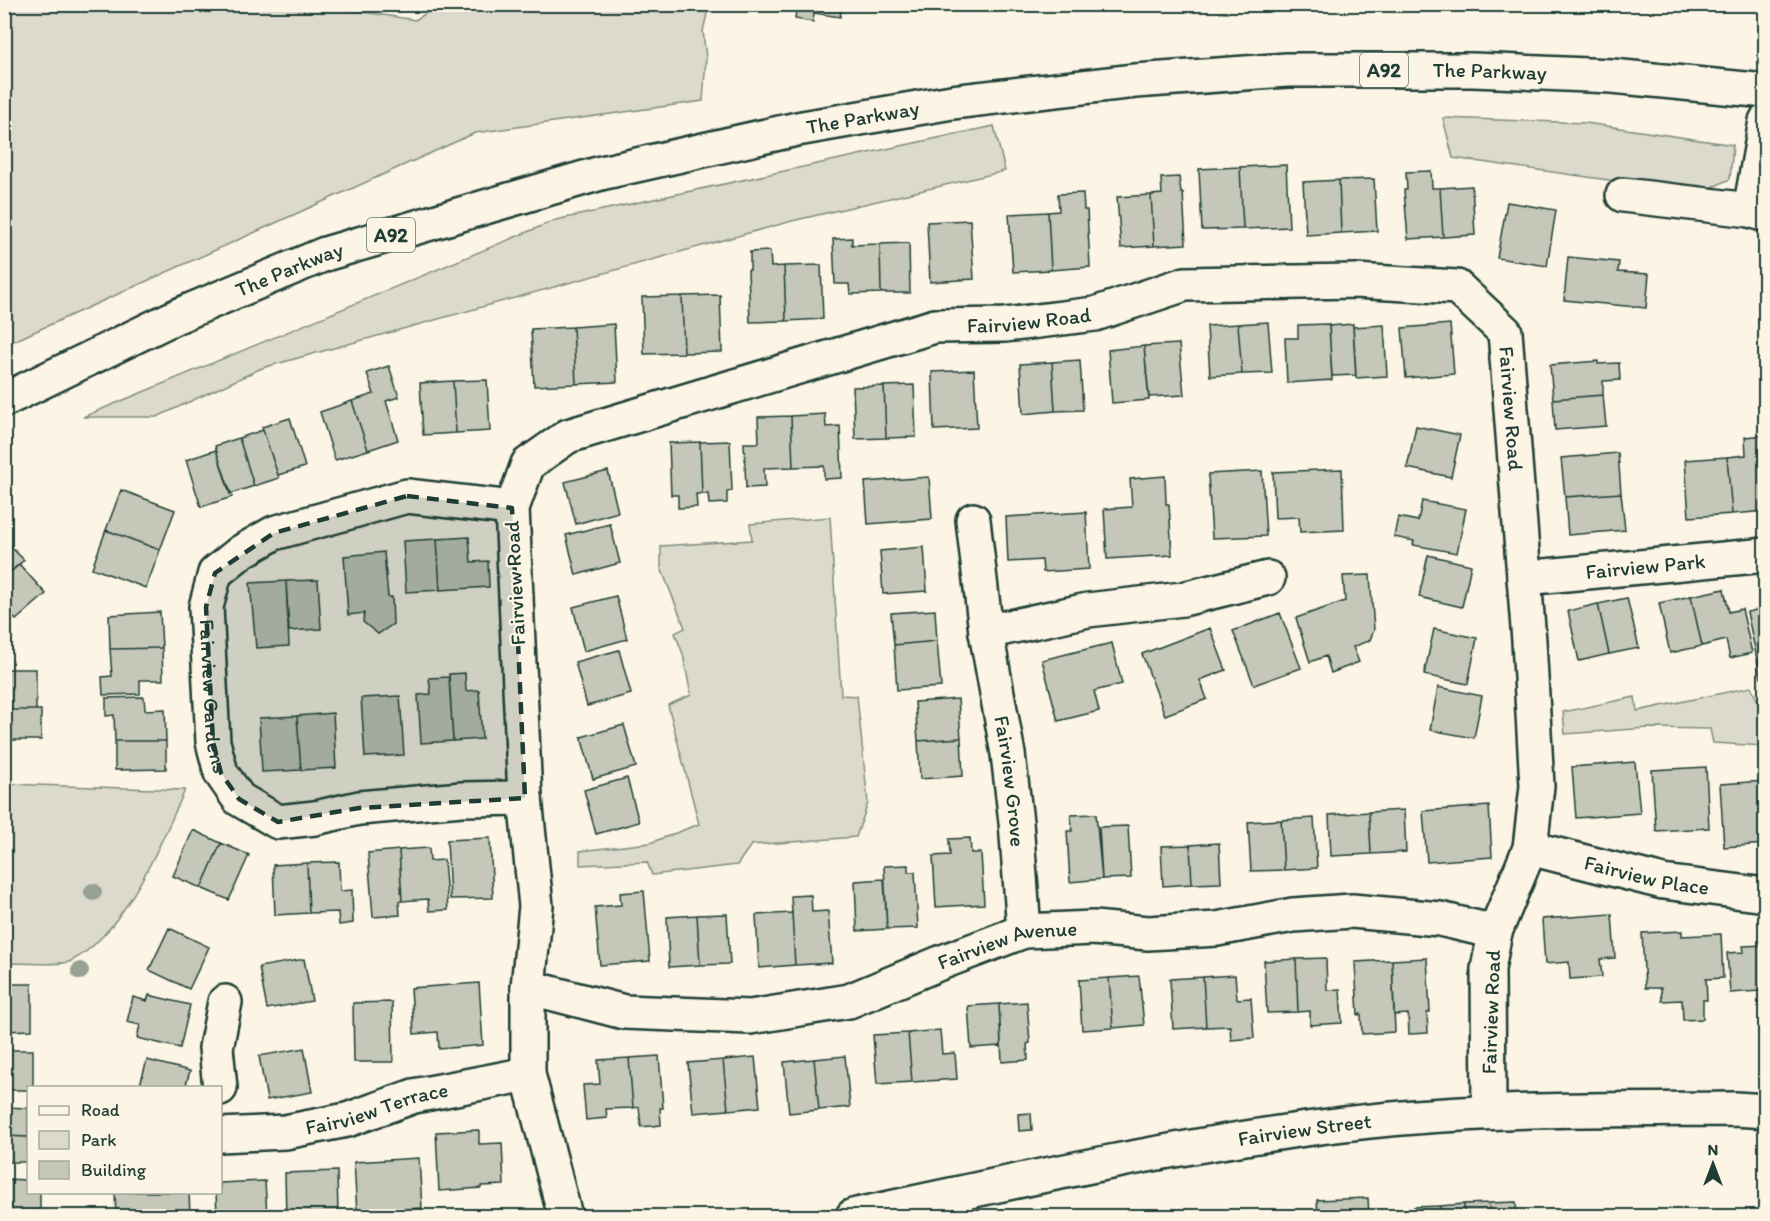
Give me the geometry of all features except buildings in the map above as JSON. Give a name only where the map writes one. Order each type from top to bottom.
[{"type":"street","name":"The Parkway","points":[[4,400],[177,316],[325,254],[601,173],[808,127],[952,102],[1135,81],[1287,70],[1473,70],[1588,75],[1766,91]]},
{"type":"street","points":[[1623,195],[1758,213],[1766,121]]},
{"type":"street","name":"Fairview Road","points":[[565,1216],[528,1074],[528,987],[536,906],[525,798],[512,508],[528,464],[568,436],[935,326],[1005,325],[1095,314],[1185,284],[1355,281],[1457,287],[1505,332],[1537,786],[1530,848],[1495,932],[1488,969],[1489,1112]]},
{"type":"street","name":"Fairview Gardens","points":[[512,508],[407,496],[274,533],[242,552],[215,573],[206,607],[213,742],[221,773],[239,799],[278,822],[315,818],[359,808],[462,799],[525,798]]},
{"type":"street","name":"Fairview Grove","points":[[974,520],[986,632],[1008,754],[1016,822],[1024,931]]},
{"type":"street","name":"Fairview Park","points":[[1524,578],[1766,555]]},
{"type":"street","points":[[986,632],[1088,610],[1183,600],[1268,578]]},
{"type":"street","name":"Fairview Place","points":[[1530,848],[1663,882],[1766,895]]},
{"type":"street","name":"Fairview Avenue","points":[[528,987],[624,1012],[750,1017],[849,1001],[1024,931],[1092,928],[1148,933],[1216,929],[1293,915],[1352,910],[1440,919],[1495,932]]},
{"type":"street","name":"Fairview Terrace","points":[[220,1086],[216,1048],[225,1002]]},
{"type":"street","name":"Fairview Terrace","points":[[222,1119],[223,1134],[285,1132],[347,1120],[414,1096],[528,1074]]},
{"type":"street","name":"Fairview Street","points":[[853,1216],[1172,1150],[1330,1125],[1489,1112],[1735,1109],[1766,1111]]},
{"type":"highlighted area","points":[[407,496],[512,508],[525,798],[359,808],[278,822],[239,799],[221,773],[213,742],[206,607],[215,573],[274,533]]},
{"type":"green space","points":[[5,5],[319,5],[415,20],[440,5],[709,5],[703,31],[706,58],[703,101],[475,133],[5,345]]},
{"type":"green space","points":[[1443,118],[1586,123],[1733,145],[1730,179],[1700,193],[1453,158]]},
{"type":"green space","points":[[994,126],[1005,171],[792,221],[262,368],[157,417],[83,417],[556,220]]},
{"type":"green space","points":[[830,517],[841,695],[857,696],[868,803],[856,837],[751,845],[737,865],[652,875],[647,862],[580,865],[580,851],[650,843],[699,824],[668,705],[691,695],[683,654],[675,633],[685,628],[661,568],[661,546],[752,540],[750,524]]},
{"type":"green space","points":[[1751,687],[1765,712],[1765,746],[1713,743],[1710,729],[1649,728],[1565,734],[1563,712],[1635,697],[1637,711]]},
{"type":"green space","points":[[5,784],[185,790],[153,860],[124,909],[108,931],[90,949],[66,963],[7,963],[4,941]]}]
